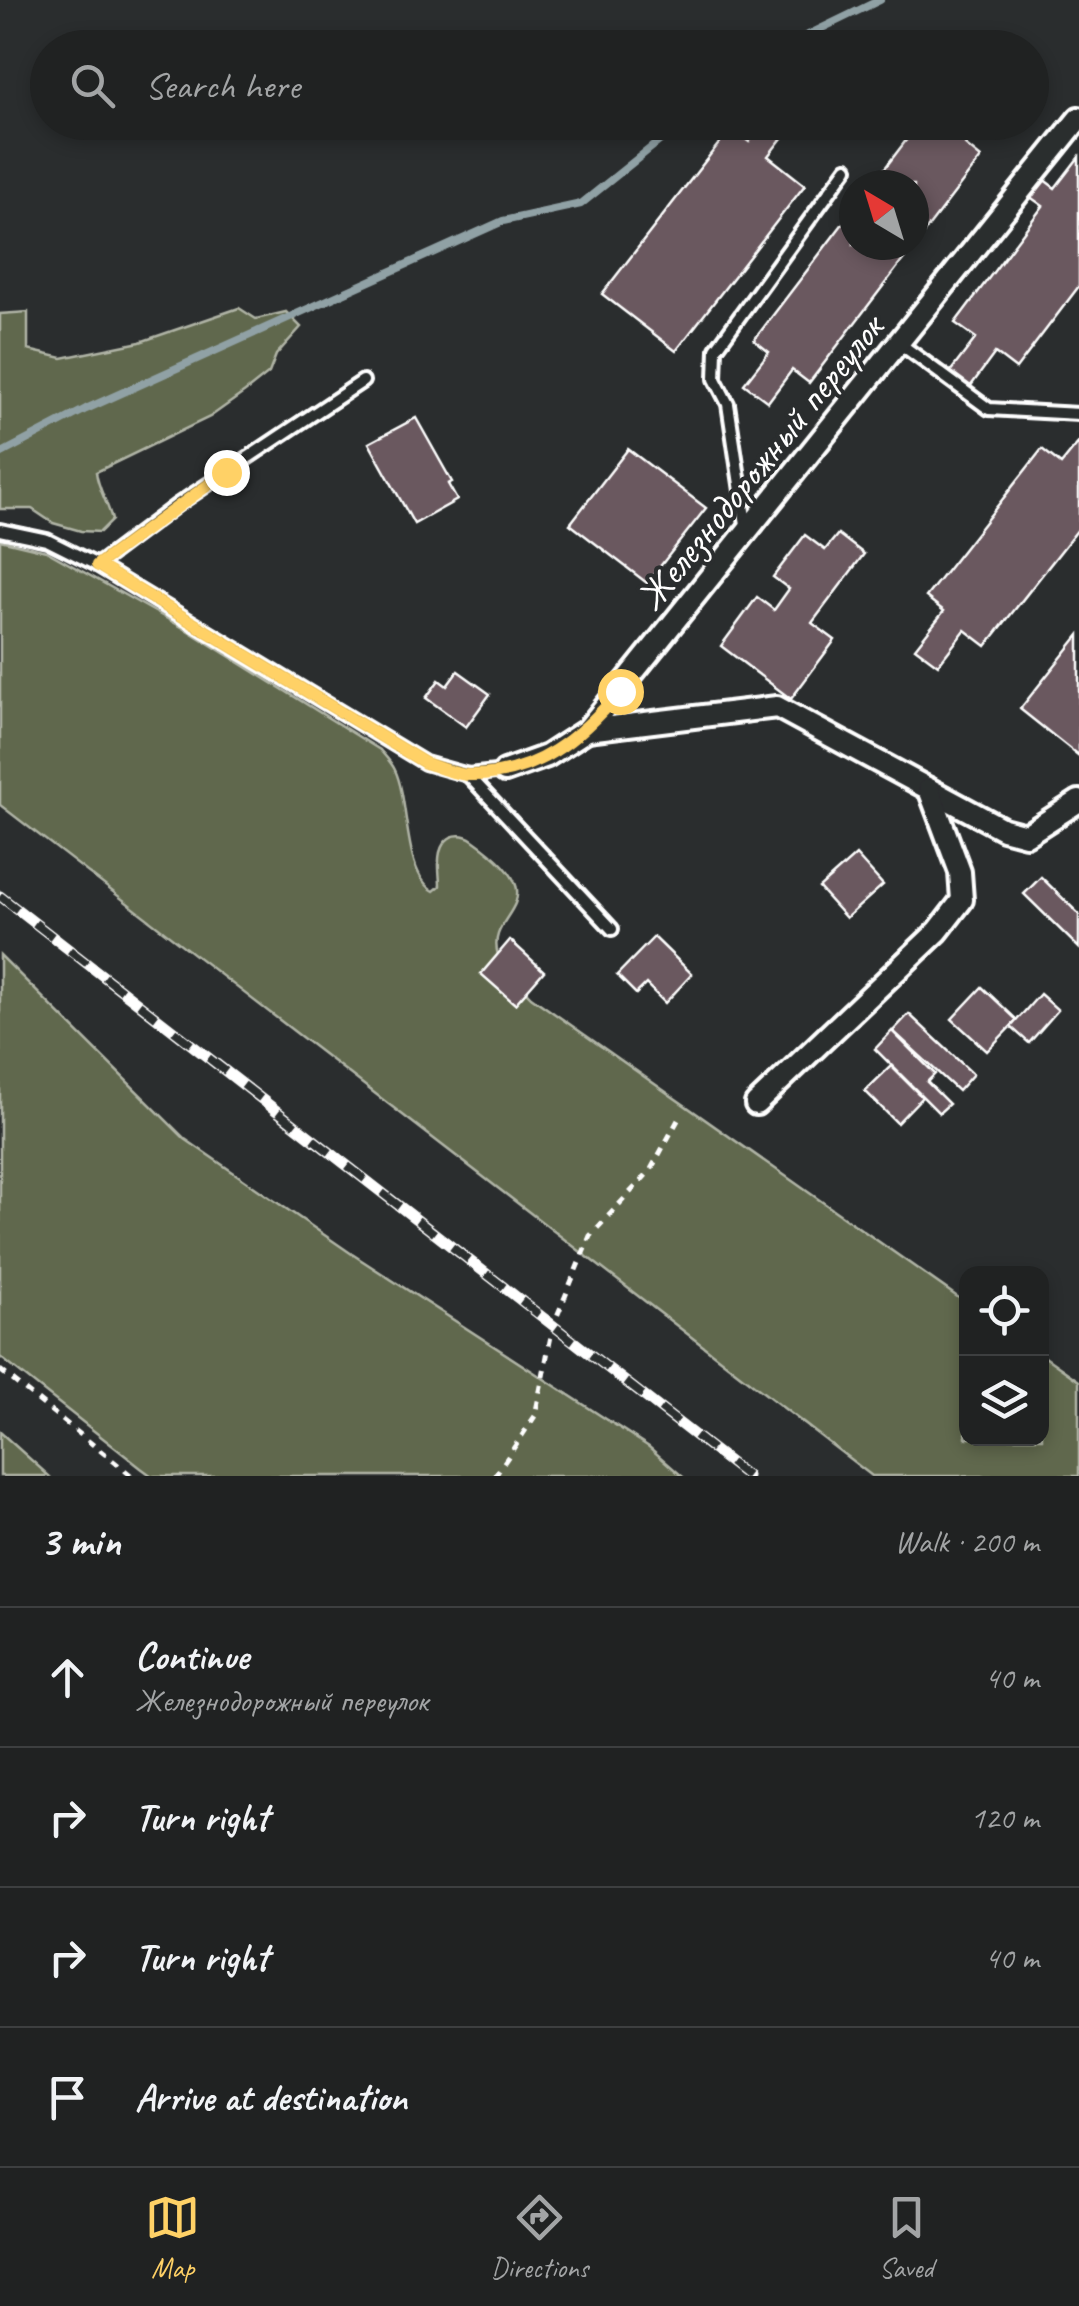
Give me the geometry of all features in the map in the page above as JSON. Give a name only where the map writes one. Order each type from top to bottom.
[{"type":"street","name":"Железнодорожный переулок","points":[[505,771],[547,756],[586,730],[1079,118]]},
{"type":"street","points":[[586,730],[777,707],[1003,829],[1026,835],[1079,801]]},
{"type":"street","points":[[756,1104],[938,931],[962,900],[960,872],[928,789]]},
{"type":"lane","points":[[747,532],[728,404],[715,379],[716,349],[847,168]]},
{"type":"lane","points":[[898,343],[989,409],[1079,414]]},
{"type":"lane","points":[[97,565],[177,505],[363,381]]},
{"type":"lane","points":[[0,530],[48,540],[97,565],[425,763],[468,776],[505,771]]},
{"type":"lane","points":[[468,776],[612,929]]},
{"type":"path","points":[[495,1476],[535,1416],[554,1326],[590,1236],[650,1170],[678,1120]]},
{"type":"path","points":[[0,1370],[132,1476]]},
{"type":"green space","points":[[239,308],[256,319],[286,312],[301,327],[276,355],[269,373],[210,417],[96,472],[112,520],[100,532],[53,523],[32,509],[0,509],[0,314],[28,312],[28,350],[62,358],[140,342]]},
{"type":"green space","points":[[0,540],[46,551],[187,630],[380,750],[394,767],[400,784],[412,854],[424,882],[434,891],[440,886],[440,851],[449,838],[459,835],[473,840],[500,862],[513,879],[517,893],[497,940],[498,955],[507,972],[531,997],[959,1298],[959,1446],[1049,1446],[1049,1360],[1079,1381],[1079,1476],[872,1476],[0,805]]},
{"type":"green space","points":[[0,955],[185,1139],[352,1254],[649,1447],[682,1476],[152,1476],[141,1468],[0,1357]]},
{"type":"green space","points":[[0,1432],[49,1476],[0,1476]]},
{"type":"building","points":[[722,140],[780,140],[768,156],[805,185],[676,351],[602,294]]},
{"type":"building","points":[[906,140],[969,140],[965,145],[981,158],[929,226],[929,170],[883,170]]},
{"type":"building","points":[[1079,157],[1079,286],[1016,369],[995,353],[970,387],[950,372],[976,338],[955,323],[1043,206],[1026,194],[1039,176],[1055,188]]},
{"type":"building","points":[[839,229],[839,260],[903,260],[809,383],[792,370],[768,402],[744,384],[769,352],[754,340]]},
{"type":"building","points":[[416,418],[452,482],[448,484],[457,500],[414,524],[369,443]]},
{"type":"building","points":[[1079,442],[1079,528],[986,646],[965,630],[938,665],[915,648],[944,611],[926,597],[1042,449],[1061,464]]},
{"type":"building","points":[[628,449],[706,508],[647,583],[570,524]]},
{"type":"building","points":[[838,534],[864,554],[812,623],[835,640],[791,699],[721,646],[757,597],[774,610],[789,589],[773,577],[805,535],[825,550]]},
{"type":"building","points":[[1079,635],[1079,756],[1020,709]]},
{"type":"building","points":[[458,671],[490,694],[466,727],[426,698],[439,680],[447,686]]},
{"type":"building","points":[[856,855],[883,885],[846,918],[819,888]]},
{"type":"building","points":[[1041,877],[1079,914],[1079,948],[1024,894]]},
{"type":"building","points":[[654,937],[692,974],[665,1003],[646,984],[636,994],[617,975]]},
{"type":"building","points":[[510,940],[544,971],[515,1004],[481,974]]},
{"type":"building","points":[[982,987],[1017,1020],[987,1051],[952,1019]]},
{"type":"building","points":[[1040,994],[1058,1010],[1029,1043],[1011,1027]]},
{"type":"building","points":[[909,1014],[973,1074],[958,1091],[893,1031]]},
{"type":"building","points":[[892,1031],[935,1074],[927,1082],[949,1104],[939,1113],[875,1049]]},
{"type":"building","points":[[891,1066],[922,1097],[897,1123],[865,1091]]},
{"type":"waterway","points":[[818,30],[880,0]]},
{"type":"waterway","points":[[0,454],[86,409],[503,221],[581,204],[661,140]]},
{"type":"railway","points":[[0,896],[747,1476]]},
{"type":"route","points":[[226,472],[97,565],[425,763],[468,776],[505,771],[547,756],[586,730],[620,691]]}]
